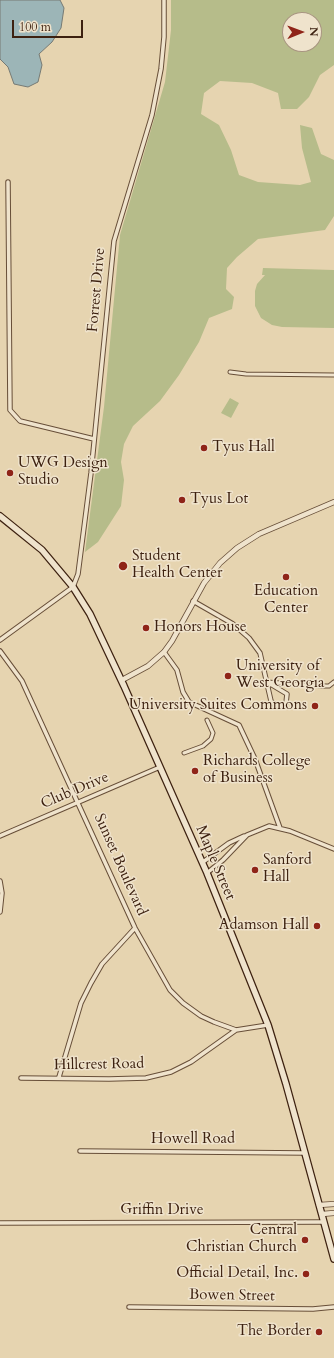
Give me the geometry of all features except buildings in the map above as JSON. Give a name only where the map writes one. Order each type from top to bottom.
[{"type":"main road","name":"Maple Street","points":[[0,516],[42,550],[73,587],[90,614],[122,680],[208,873],[268,1025],[334,1259]]},
{"type":"street","name":"Forrest Drive","points":[[73,587],[78,574],[94,439],[114,241],[152,115],[161,69],[164,37],[164,0]]},
{"type":"street","points":[[8,182],[10,410],[20,421],[94,439]]},
{"type":"street","points":[[230,372],[246,374],[334,375]]},
{"type":"street","points":[[122,680],[148,666],[164,652],[172,641],[204,583],[220,563],[238,548],[265,532],[334,502]]},
{"type":"street","points":[[0,640],[73,587]]},
{"type":"street","points":[[193,601],[233,624],[250,638],[260,653],[271,701],[275,705],[282,706],[286,703],[287,694],[267,682]]},
{"type":"street","name":"Sunset Boulevard","points":[[0,651],[22,681],[135,928],[170,990],[182,1003],[201,1016],[236,1030]]},
{"type":"street","points":[[164,652],[177,670],[183,692],[189,702],[239,725],[262,776],[280,828]]},
{"type":"street","points":[[267,682],[322,686],[329,686],[334,682]]},
{"type":"street","points":[[184,753],[203,746],[211,739],[213,733],[207,720]]},
{"type":"street","name":"Club Drive","points":[[0,836],[160,767]]},
{"type":"street","points":[[203,862],[229,843],[270,826],[280,828],[334,849]]},
{"type":"street","points":[[208,873],[247,835]]},
{"type":"street","points":[[0,881],[2,893],[0,912]]},
{"type":"street","points":[[58,1077],[81,1003],[91,983],[102,964],[135,928]]},
{"type":"street","points":[[236,1030],[268,1025]]},
{"type":"street","name":"Hillcrest Road","points":[[20,1078],[146,1078],[171,1072],[191,1062],[236,1030]]},
{"type":"street","name":"Howell Road","points":[[80,1151],[305,1153]]},
{"type":"street","points":[[319,1205],[334,1204]]},
{"type":"street","points":[[322,1214],[334,1213]]},
{"type":"street","name":"Griffin Drive","points":[[0,1223],[324,1222]]},
{"type":"street","name":"Bowen Street","points":[[129,1306],[312,1309],[334,1307]]},
{"type":"green space","points":[[171,0],[334,0],[334,65],[320,75],[309,97],[297,109],[281,109],[278,93],[252,83],[220,81],[204,93],[201,114],[219,125],[231,150],[239,175],[258,182],[300,185],[311,182],[302,148],[300,125],[312,128],[321,154],[334,160],[334,216],[325,230],[258,239],[237,257],[227,268],[226,289],[234,297],[232,309],[209,318],[199,342],[179,375],[160,401],[133,426],[124,444],[121,462],[124,480],[121,506],[98,542],[85,552],[104,407],[120,235],[165,82],[171,30]]},
{"type":"green space","points":[[263,268],[334,270],[334,328],[282,327],[272,325],[261,318],[255,306],[255,291],[257,284],[265,275],[262,275]]},
{"type":"green space","points":[[230,398],[239,403],[231,418],[221,413]]},
{"type":"water","points":[[0,0],[60,0],[64,8],[61,28],[52,42],[39,54],[42,65],[38,82],[28,87],[14,84],[8,67],[0,59]]},
{"type":"place","name":"Tyus Hall","points":[[204,448]]},
{"type":"place","name":"UWG Design Studio","points":[[10,473]]},
{"type":"place","name":"Tyus Lot","points":[[182,500]]},
{"type":"place","name":"Student Health Center","points":[[123,566]]},
{"type":"place","name":"Education Center","points":[[286,577]]},
{"type":"place","name":"Honors House","points":[[146,628]]},
{"type":"place","name":"University of West Georgia","points":[[228,676]]},
{"type":"place","name":"University Suites Commons","points":[[315,706]]},
{"type":"place","name":"Richards College of Business","points":[[195,771]]},
{"type":"place","name":"Sanford Hall","points":[[255,870]]},
{"type":"place","name":"Adamson Hall","points":[[317,926]]},
{"type":"place","name":"Central Christian Church","points":[[305,1240]]},
{"type":"place","name":"Official Detail, Inc.","points":[[306,1274]]},
{"type":"place","name":"The Border","points":[[319,1332]]}]
